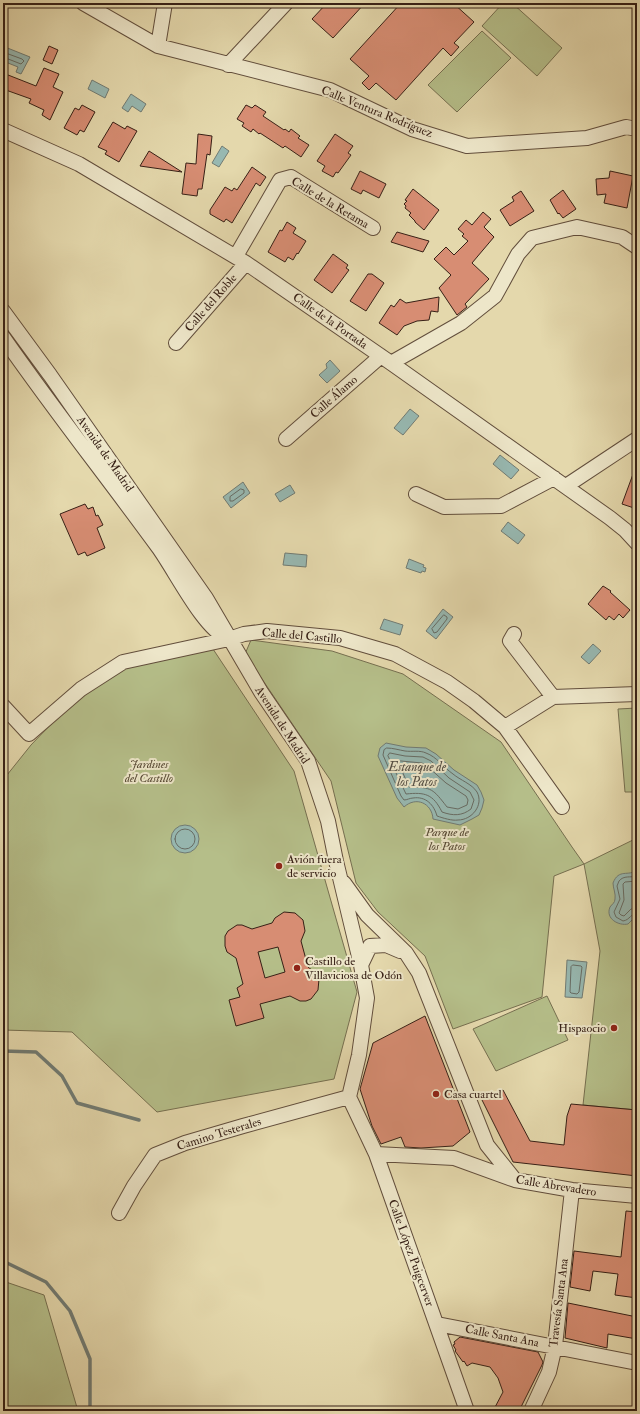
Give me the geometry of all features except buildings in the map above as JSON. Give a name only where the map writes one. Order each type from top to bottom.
[{"type":"street","name":"Calle Ventura Rodríguez","points":[[83,3],[158,46],[330,90],[412,129],[467,146],[587,138],[626,127],[637,129]]},
{"type":"street","points":[[158,46],[164,3]]},
{"type":"street","points":[[228,65],[286,3]]},
{"type":"street","name":"Calle de la Portada","points":[[3,130],[79,164],[241,260],[386,359],[566,486],[625,530],[637,543]]},
{"type":"street","name":"Calle de la Retama","points":[[241,260],[280,180],[291,177],[373,228]]},
{"type":"street","name":"Calle Álamo","points":[[286,439],[386,359],[461,322],[495,296],[518,254],[532,238],[577,227],[622,237],[637,247]]},
{"type":"street","name":"Calle del Roble","points":[[176,343],[241,260]]},
{"type":"street","name":"Avenida de Madrid","points":[[3,311],[50,375],[206,598],[261,692],[308,761],[328,821],[361,965],[367,998],[360,1055],[349,1097]]},
{"type":"street","name":"Avenida de Madrid","points":[[3,337],[29,375],[159,549],[200,612],[214,630],[221,636],[229,639]]},
{"type":"street","points":[[566,486],[637,439]]},
{"type":"street","points":[[416,494],[444,506],[501,506],[554,478]]},
{"type":"street","name":"Calle del Castillo","points":[[3,706],[29,734],[81,689],[123,662],[229,639],[244,634],[267,631],[340,638],[395,654],[447,682],[474,701],[505,728],[562,807]]},
{"type":"street","points":[[514,634],[510,641],[553,696]]},
{"type":"street","points":[[505,728],[553,696],[637,694]]},
{"type":"street","points":[[341,879],[367,915],[406,953],[419,973],[487,1145],[515,1180]]},
{"type":"street","points":[[361,965],[370,946],[386,945],[406,953]]},
{"type":"street","name":"Calle López Puigcerver","points":[[349,1097],[376,1154],[467,1411]]},
{"type":"street","name":"Camino Testerales","points":[[119,1213],[134,1186],[155,1155],[185,1143],[349,1097]]},
{"type":"street","name":"Calle Abrevadero","points":[[376,1154],[454,1158],[515,1180],[572,1190],[637,1196]]},
{"type":"street","name":"Travesía Santa Ana","points":[[531,1411],[549,1372],[555,1346],[572,1190]]},
{"type":"street","name":"Calle Santa Ana","points":[[437,1324],[637,1363]]},
{"type":"green space","points":[[503,3],[512,3],[562,48],[537,76],[482,26]]},
{"type":"green space","points":[[482,31],[511,58],[457,112],[428,85]]},
{"type":"green space","name":"Jardines del Castillo","points":[[207,640],[294,771],[357,992],[334,1079],[157,1112],[72,1032],[3,1030],[3,780],[31,745],[78,696],[128,667]]},
{"type":"green space","name":"Parque de los Patos","points":[[251,640],[332,651],[403,674],[501,742],[584,864],[554,876],[542,997],[453,1029],[425,956],[378,912],[356,883],[331,781],[245,654]]},
{"type":"green space","points":[[637,708],[637,792],[625,792],[618,709]]},
{"type":"green space","name":"Hispaocio","points":[[637,838],[637,1110],[583,1105],[600,951],[584,864]]},
{"type":"green space","points":[[547,996],[568,1040],[496,1071],[473,1029]]},
{"type":"green space","points":[[3,1281],[44,1295],[78,1411],[3,1411]]},
{"type":"water","points":[[5,47],[30,57],[21,74],[16,72],[18,67],[3,61],[3,52]]},
{"type":"water","points":[[92,80],[109,89],[105,98],[88,89]]},
{"type":"water","points":[[131,94],[146,104],[141,112],[132,106],[128,112],[122,108]]},
{"type":"water","points":[[222,146],[229,151],[219,167],[212,163]]},
{"type":"water","points":[[330,360],[340,371],[327,383],[319,375],[327,368],[326,364]]},
{"type":"water","points":[[410,409],[419,416],[403,435],[394,428]]},
{"type":"water","points":[[500,455],[519,470],[511,479],[493,464]]},
{"type":"water","points":[[243,482],[250,493],[231,508],[223,497]]},
{"type":"water","points":[[290,485],[295,493],[280,502],[275,494]]},
{"type":"water","points":[[508,522],[525,535],[518,544],[501,531]]},
{"type":"water","points":[[285,553],[307,555],[306,567],[283,565]]},
{"type":"water","points":[[409,559],[424,565],[423,567],[426,568],[425,572],[422,571],[421,573],[406,568]]},
{"type":"water","points":[[443,609],[453,617],[436,639],[426,631]]},
{"type":"water","points":[[384,619],[403,625],[400,635],[380,629]]},
{"type":"water","points":[[593,644],[601,651],[589,664],[581,657]]},
{"type":"water","name":"Estanque de los Patos","points":[[386,743],[406,747],[426,748],[436,754],[454,770],[477,785],[484,800],[479,815],[460,825],[433,819],[430,809],[423,803],[413,802],[404,807],[397,798],[378,756],[380,748]]},
{"type":"water","points":[[185,825],[195,829],[199,839],[195,849],[185,853],[175,849],[171,839],[175,829]]},
{"type":"water","points":[[637,870],[637,915],[628,924],[617,923],[609,915],[610,907],[615,900],[613,883],[615,878],[621,874],[634,872]]},
{"type":"water","points":[[567,960],[587,962],[582,998],[565,997]]},
{"type":"waterway","points":[[3,1051],[36,1052],[62,1076],[77,1103],[139,1120]]},
{"type":"waterway","points":[[3,1261],[46,1282],[70,1311],[90,1359],[90,1411]]},
{"type":"place","name":"Avión fuera de servicio","points":[[279,866]]},
{"type":"place","name":"Castillo de Villaviciosa de Odón","points":[[297,968]]},
{"type":"place","name":"Hispaocio","points":[[614,1028]]},
{"type":"place","name":"Casa cuartel","points":[[436,1094]]}]
